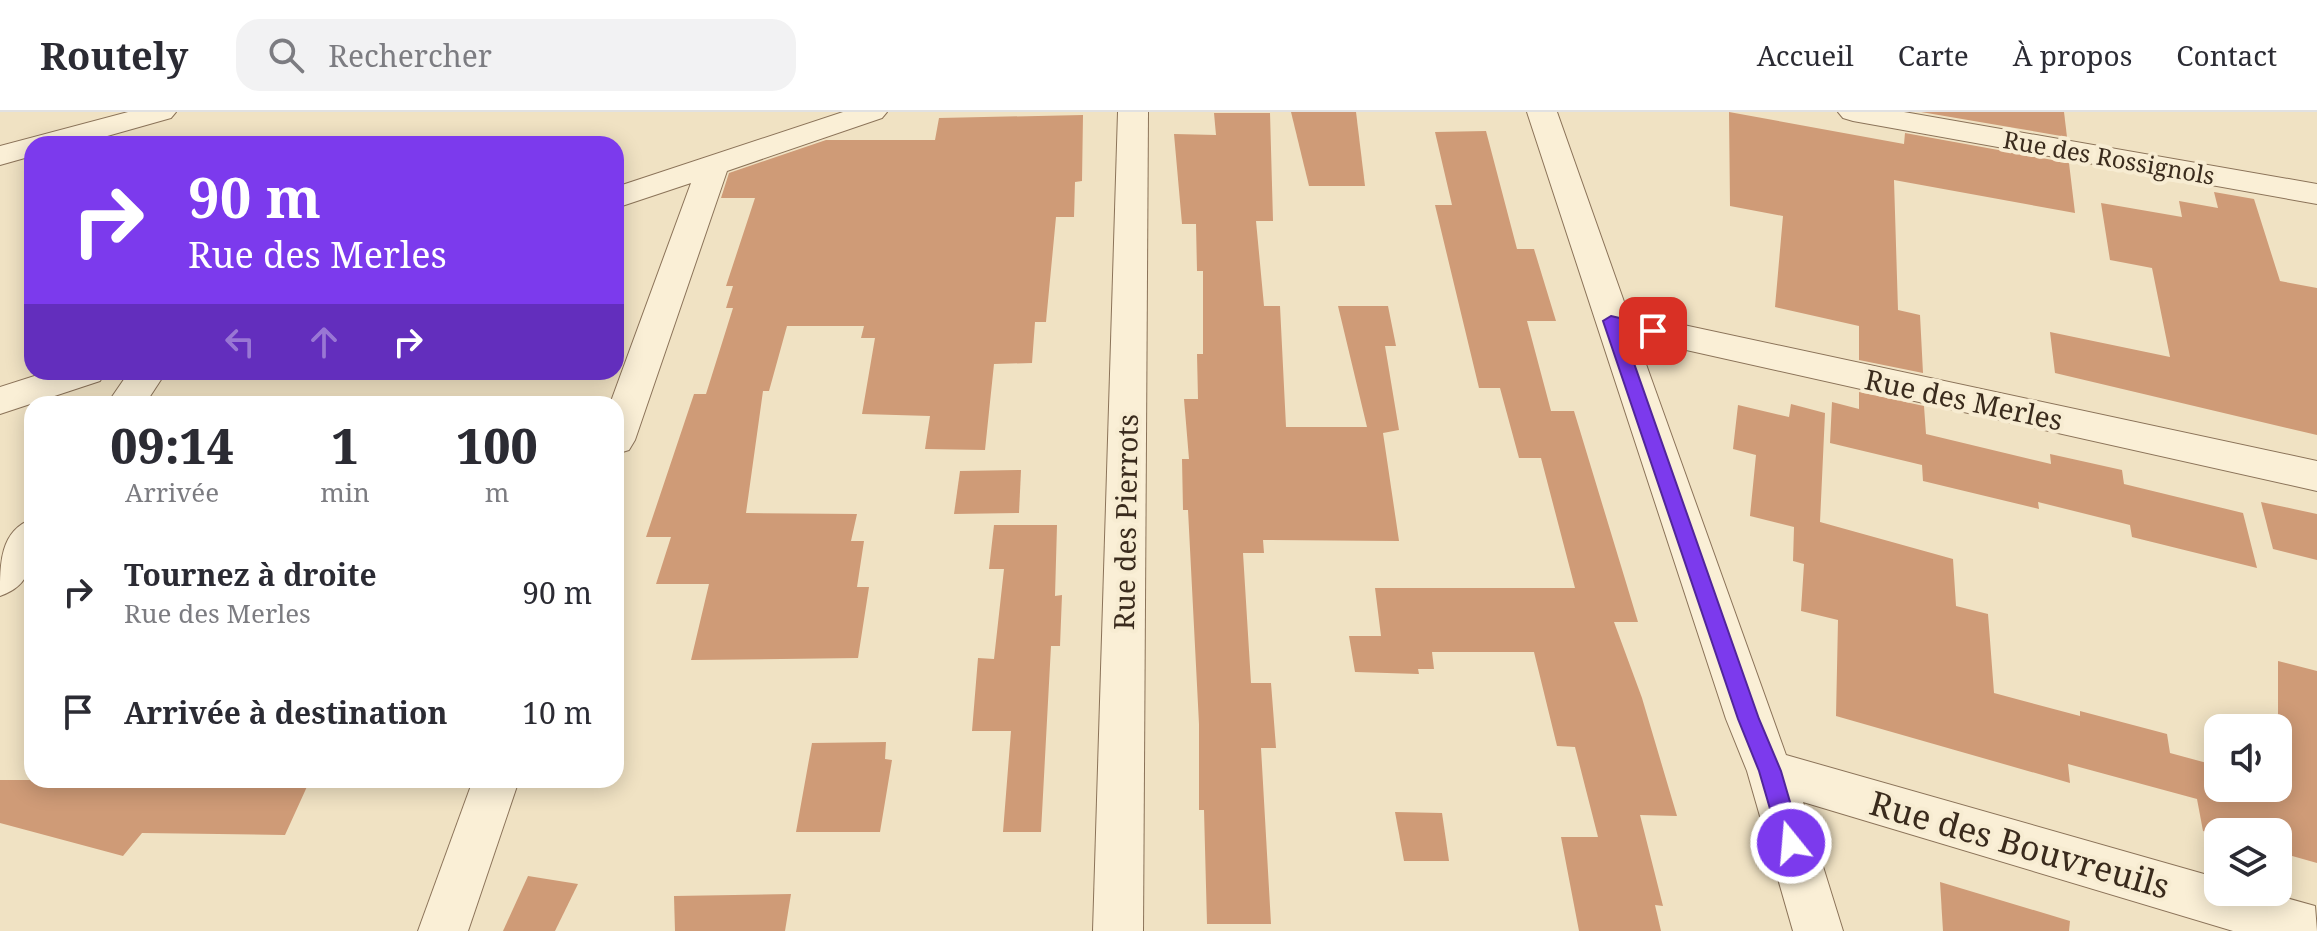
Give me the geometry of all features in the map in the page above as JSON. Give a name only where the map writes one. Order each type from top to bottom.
[{"type":"street","points":[[74,136],[161,112]]},
{"type":"street","points":[[624,195],[872,112]]},
{"type":"street","name":"Rue des Pierrots","points":[[1118,931],[1133,112]]},
{"type":"street","points":[[1542,112],[1611,321],[1749,719],[1770,771],[1818,931]]},
{"type":"street","name":"Rue des Rossignols","points":[[1853,112],[1938,120],[2317,194]]},
{"type":"street","points":[[0,156],[24,149]]},
{"type":"street","points":[[624,417],[713,166]]},
{"type":"street","name":"Rue des Merles","points":[[1611,321],[2317,476]]},
{"type":"street","points":[[0,401],[63,380]]},
{"type":"street","points":[[0,579],[24,546]]},
{"type":"street","name":"Rue des Bouvreuils","points":[[1770,771],[2315,931]]},
{"type":"street","points":[[443,931],[493,788]]},
{"type":"building","points":[[1291,112],[1356,112],[1365,186],[1309,186]]},
{"type":"building","points":[[1729,112],[1904,144],[1905,133],[2069,163],[2075,213],[1894,180],[1898,310],[1920,315],[1923,373],[1859,360],[1859,326],[1775,307],[1783,216],[1730,206]]},
{"type":"building","points":[[1921,112],[2064,112],[2067,137]]},
{"type":"building","points":[[1214,113],[1270,113],[1273,221],[1256,221],[1264,306],[1280,306],[1286,427],[1367,427],[1338,306],[1388,306],[1396,346],[1385,346],[1399,430],[1383,433],[1399,541],[1263,540],[1264,553],[1243,553],[1251,683],[1271,683],[1276,748],[1261,748],[1271,924],[1207,924],[1204,810],[1199,810],[1199,724],[1188,510],[1183,510],[1182,459],[1189,459],[1184,399],[1198,399],[1197,354],[1203,354],[1203,271],[1197,271],[1196,224],[1182,224],[1174,134],[1216,135]]},
{"type":"building","points":[[1083,115],[1082,181],[1075,182],[1074,217],[1056,217],[1046,322],[1035,322],[1032,363],[994,364],[985,450],[925,449],[930,416],[862,414],[875,338],[861,338],[864,326],[787,326],[769,391],[763,391],[746,513],[857,514],[851,541],[864,541],[857,587],[869,587],[858,658],[691,660],[709,584],[656,584],[671,537],[646,537],[694,394],[706,394],[733,308],[726,308],[733,286],[726,286],[755,198],[721,198],[729,173],[826,140],[935,140],[939,118]]},
{"type":"building","points":[[1486,131],[1517,249],[1534,249],[1556,321],[1527,321],[1551,411],[1574,411],[1638,622],[1614,622],[1642,698],[1677,816],[1640,815],[1663,906],[1655,905],[1661,931],[1579,931],[1561,837],[1598,837],[1575,747],[1557,746],[1534,652],[1432,652],[1434,669],[1418,669],[1419,674],[1355,672],[1349,636],[1381,636],[1375,588],[1575,588],[1541,458],[1519,458],[1500,388],[1479,388],[1435,205],[1452,205],[1435,132]]},
{"type":"building","points":[[2214,192],[2254,199],[2280,281],[2317,288],[2317,435],[2055,373],[2050,332],[2170,357],[2152,268],[2110,260],[2101,203],[2182,217],[2179,201],[2218,208]]},
{"type":"building","points":[[1859,392],[1924,406],[1926,434],[2051,464],[2050,454],[2122,470],[2124,484],[2243,513],[2257,568],[2132,537],[2130,525],[2038,502],[2039,509],[1923,481],[1922,465],[1830,443],[1832,402],[1859,409]]},
{"type":"building","points":[[1791,404],[1825,413],[1820,522],[1953,559],[1956,606],[1988,614],[1994,693],[2080,716],[2080,711],[2167,734],[2170,753],[2204,762],[2204,802],[2292,802],[2292,714],[2278,714],[2278,661],[2317,671],[2317,863],[2292,856],[2292,818],[2204,818],[2204,831],[2197,799],[2068,764],[2070,783],[1836,716],[1838,620],[1801,611],[1804,564],[1793,561],[1794,527],[1750,516],[1756,455],[1733,449],[1738,405],[1789,417]]},
{"type":"building","points":[[1021,470],[1019,513],[954,514],[960,471]]},
{"type":"building","points":[[2261,502],[2317,514],[2317,560],[2273,549]]},
{"type":"building","points":[[994,525],[1057,525],[1055,596],[1062,595],[1060,646],[1051,646],[1041,832],[1003,832],[1011,731],[972,731],[978,658],[994,659],[1004,569],[989,569]]},
{"type":"building","points":[[886,742],[885,759],[892,760],[880,832],[796,832],[812,743]]},
{"type":"building","points":[[0,780],[24,780],[24,788],[306,788],[285,835],[142,833],[123,856],[0,823]]},
{"type":"building","points":[[1395,812],[1442,813],[1449,861],[1404,861]]},
{"type":"building","points":[[528,876],[578,884],[555,931],[503,931]]},
{"type":"building","points":[[1940,882],[2070,921],[2069,931],[1943,931]]},
{"type":"building","points":[[791,894],[785,931],[675,931],[674,896]]},
{"type":"route","points":[[1653,331],[1611,321],[1749,719],[1770,771],[1791,843]]}]
